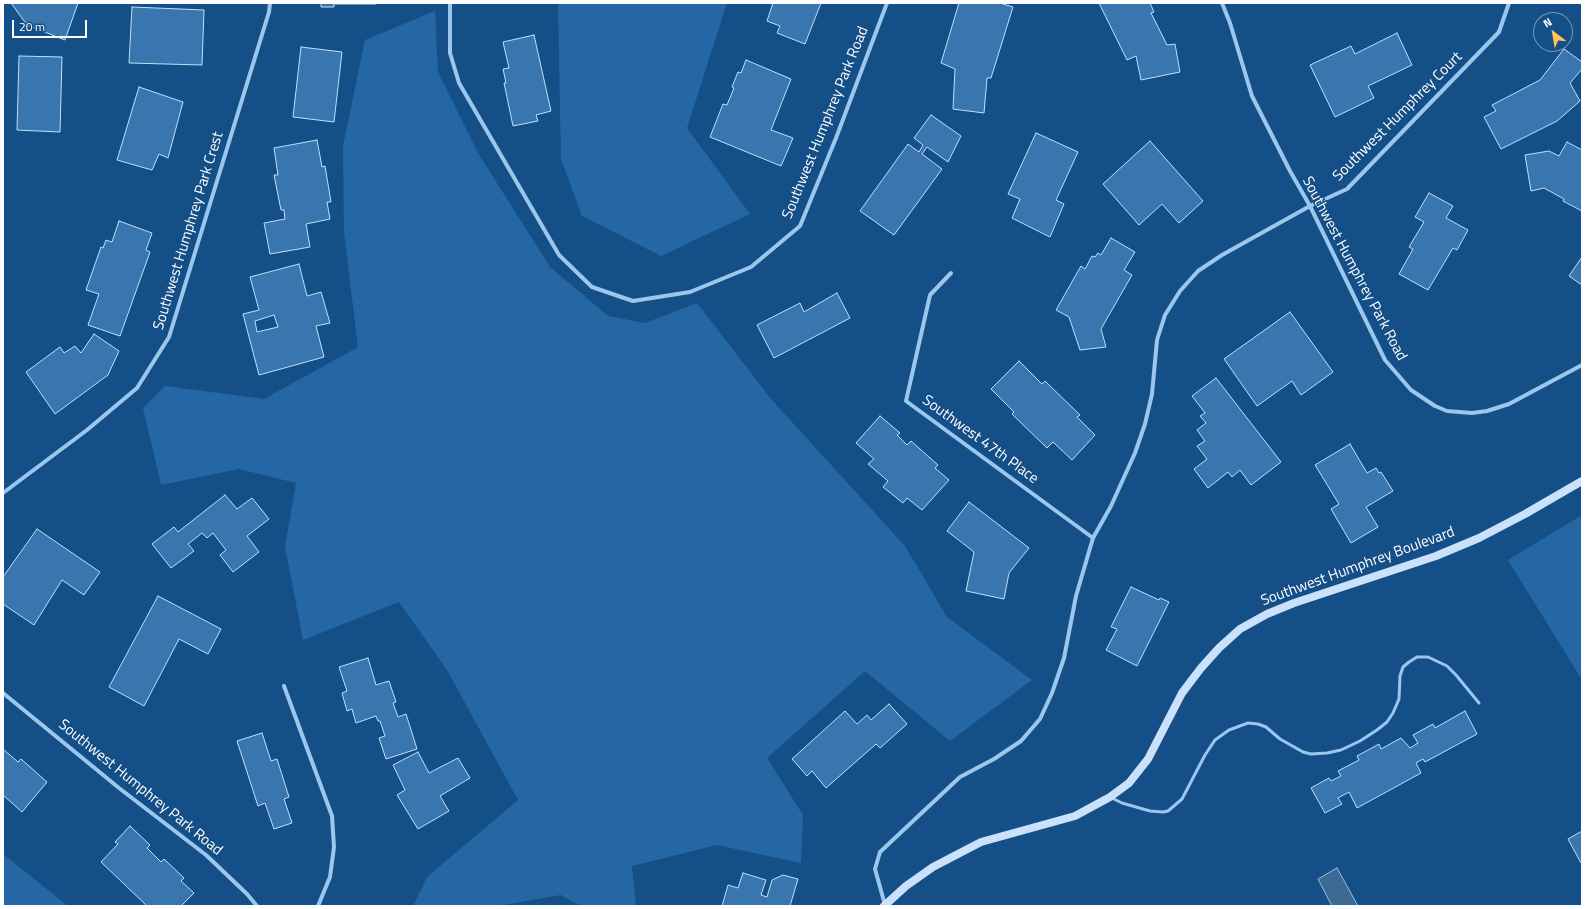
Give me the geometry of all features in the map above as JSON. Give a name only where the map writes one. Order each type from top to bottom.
[{"type":"main road","name":"Southwest Humphrey Boulevard","points":[[885,905],[906,886],[933,867],[981,842],[1075,816],[1110,797],[1129,783],[1148,759],[1182,693],[1200,668],[1240,629],[1267,614],[1294,603],[1436,556],[1525,514],[1582,480]]},
{"type":"street","name":"Southwest Humphrey Park Crest","points":[[3,493],[87,430],[138,388],[169,336],[269,12],[270,3]]},
{"type":"street","name":"Southwest Humphrey Park Road","points":[[450,3],[450,53],[459,83],[559,255],[592,287],[633,301],[690,292],[751,267],[800,226],[836,138],[887,3]]},
{"type":"street","name":"Southwest Humphrey Park Road","points":[[1222,3],[1230,23],[1252,96],[1290,171],[1310,206],[1385,360],[1412,390],[1435,406],[1447,411],[1459,413],[1487,411],[1509,404],[1582,365]]},
{"type":"street","name":"Southwest Humphrey Court","points":[[885,905],[875,870],[880,852],[960,777],[994,759],[1020,741],[1040,719],[1052,692],[1064,658],[1076,596],[1093,538],[1111,506],[1135,453],[1145,424],[1152,394],[1157,340],[1165,315],[1180,291],[1198,271],[1222,255],[1310,206],[1347,189],[1499,32],[1509,4]]},
{"type":"street","name":"Southwest 47th Place","points":[[951,273],[930,294],[906,401],[1093,538]]},
{"type":"street","points":[[284,686],[332,816],[334,847],[330,877],[318,906]]},
{"type":"street","name":"Southwest Humphrey Park Road","points":[[3,693],[119,788],[206,855],[247,894],[257,906]]},
{"type":"lane","points":[[1110,797],[1122,803],[1150,811],[1163,812],[1168,810],[1182,799],[1204,755],[1215,740],[1229,730],[1248,723],[1266,727],[1280,739],[1303,752],[1311,754],[1327,754],[1341,750],[1360,741],[1387,722],[1399,699],[1400,676],[1403,667],[1417,657],[1428,657],[1448,666],[1480,703]]},
{"type":"shaded area","points":[[558,3],[727,3],[687,128],[750,214],[661,256],[582,216],[561,159]]},
{"type":"shaded area","points":[[435,11],[438,72],[478,153],[550,267],[608,316],[645,323],[697,303],[771,399],[905,546],[947,617],[1032,680],[950,741],[865,671],[767,758],[803,815],[801,863],[717,845],[632,866],[636,906],[581,906],[561,895],[498,906],[413,906],[427,877],[518,800],[447,670],[399,602],[303,640],[285,547],[296,483],[239,469],[161,485],[143,408],[165,386],[264,399],[358,347],[344,232],[343,146],[365,40]]},
{"type":"shaded area","points":[[1582,515],[1582,680],[1508,560]]},
{"type":"shaded area","points":[[3,854],[68,906],[3,906]]},
{"type":"shaded area","points":[[1337,868],[1358,906],[1332,906],[1318,879]]},
{"type":"building","points":[[11,3],[78,3],[65,40],[27,25]]},
{"type":"building","points":[[321,3],[376,4],[334,4],[334,7],[321,7]]},
{"type":"building","points":[[773,3],[821,3],[805,44],[777,33],[780,26],[767,21]]},
{"type":"building","points":[[959,3],[1000,3],[1013,7],[991,78],[987,78],[984,113],[953,109],[955,69],[941,63]]},
{"type":"building","points":[[1099,3],[1150,3],[1154,12],[1151,13],[1167,45],[1175,44],[1180,72],[1141,80],[1136,56],[1127,60]]},
{"type":"building","points":[[132,7],[204,10],[202,65],[129,63]]},
{"type":"building","points":[[1397,33],[1412,65],[1368,86],[1374,98],[1335,117],[1310,65],[1351,46],[1355,54]]},
{"type":"building","points":[[534,35],[551,111],[536,115],[538,121],[513,126],[504,83],[506,83],[503,69],[509,68],[503,42]]},
{"type":"building","points":[[301,47],[342,52],[334,122],[293,117]]},
{"type":"building","points":[[1562,52],[1568,52],[1582,62],[1582,69],[1570,83],[1580,101],[1557,121],[1501,149],[1484,117],[1496,111],[1492,105],[1540,80]]},
{"type":"building","points":[[19,56],[62,57],[60,132],[17,130]]},
{"type":"building","points":[[746,60],[791,79],[771,130],[793,138],[781,166],[710,137],[723,104],[727,105],[734,88],[732,87],[738,72],[741,73]]},
{"type":"building","points":[[139,87],[183,102],[168,158],[159,154],[152,170],[117,160]]},
{"type":"building","points":[[931,115],[961,136],[948,162],[927,147],[922,154],[942,169],[894,235],[860,211],[908,144],[919,152],[923,145],[914,138]]},
{"type":"building","points":[[1036,133],[1078,152],[1056,200],[1064,204],[1050,237],[1012,218],[1020,199],[1008,194]]},
{"type":"building","points":[[317,140],[322,167],[325,166],[331,202],[327,202],[330,219],[306,224],[310,247],[270,254],[264,223],[285,219],[284,210],[281,210],[274,175],[278,175],[274,148]]},
{"type":"building","points":[[1150,141],[1203,201],[1179,223],[1162,204],[1139,225],[1103,184]]},
{"type":"building","points":[[1567,142],[1582,150],[1582,211],[1563,201],[1564,199],[1544,188],[1531,191],[1525,155],[1549,151],[1559,156]]},
{"type":"building","points":[[1429,193],[1453,206],[1446,218],[1468,230],[1457,250],[1453,248],[1428,290],[1399,274],[1413,249],[1409,247],[1424,222],[1415,217]]},
{"type":"building","points":[[119,221],[152,233],[146,250],[150,252],[120,336],[88,325],[99,294],[86,290],[101,247],[103,248],[106,240],[112,242]]},
{"type":"building","points":[[1111,238],[1135,252],[1124,270],[1132,275],[1101,329],[1106,347],[1080,350],[1069,317],[1056,310],[1081,266],[1085,269],[1092,256],[1095,257],[1098,253],[1101,255]]},
{"type":"building","points":[[1582,257],[1582,285],[1569,276]]},
{"type":"building","points":[[299,264],[307,296],[321,292],[330,323],[316,326],[324,357],[259,375],[243,314],[259,310],[250,277]],"holes":[[[274,315],[278,327],[257,332],[255,321]]]},
{"type":"building","points":[[837,293],[850,318],[774,358],[757,325],[800,303],[804,312]]},
{"type":"building","points":[[1290,312],[1333,372],[1301,395],[1292,381],[1257,406],[1224,359]]},
{"type":"building","points":[[94,334],[119,351],[108,375],[55,414],[26,372],[60,347],[64,353],[75,346],[81,353]]},
{"type":"building","points":[[1019,361],[1042,384],[1045,381],[1080,415],[1077,417],[1095,435],[1072,460],[1053,442],[1047,448],[1012,414],[1014,412],[991,389]]},
{"type":"building","points":[[1216,378],[1281,462],[1251,485],[1240,470],[1232,477],[1228,472],[1208,488],[1194,469],[1207,459],[1197,446],[1205,441],[1197,430],[1206,423],[1200,416],[1205,413],[1192,396]]},
{"type":"building","points":[[880,416],[900,433],[897,435],[907,445],[911,441],[938,465],[935,468],[949,480],[922,510],[907,498],[903,503],[883,487],[888,481],[868,464],[874,459],[856,443]]},
{"type":"building","points":[[1350,444],[1367,473],[1376,468],[1379,473],[1381,472],[1393,491],[1366,507],[1378,527],[1351,543],[1331,509],[1339,504],[1315,465]]},
{"type":"building","points":[[225,495],[237,509],[252,498],[269,519],[247,536],[259,552],[233,572],[220,555],[226,550],[213,533],[207,538],[202,533],[188,544],[194,551],[171,568],[152,544],[174,527],[178,532]]},
{"type":"building","points":[[969,502],[1029,548],[1009,573],[1004,599],[966,591],[974,552],[947,531]]},
{"type":"building","points":[[37,529],[100,572],[84,595],[62,580],[34,625],[3,604],[3,577]]},
{"type":"building","points":[[1131,587],[1159,600],[1160,598],[1169,602],[1137,666],[1106,650],[1117,629],[1111,627]]},
{"type":"building","points":[[158,596],[221,629],[208,654],[179,639],[144,706],[109,687]]},
{"type":"building","points":[[368,658],[376,685],[389,681],[396,702],[393,703],[398,717],[406,714],[417,749],[386,759],[379,738],[385,736],[380,721],[378,721],[376,716],[356,723],[352,709],[347,711],[342,693],[347,691],[339,667]]},
{"type":"building","points":[[889,704],[907,724],[880,748],[876,744],[826,788],[812,771],[807,776],[792,759],[845,711],[857,724],[867,715],[871,720]]},
{"type":"building","points":[[1465,711],[1477,734],[1425,762],[1423,759],[1416,763],[1421,773],[1357,808],[1349,792],[1338,798],[1342,804],[1325,813],[1311,788],[1329,778],[1331,781],[1341,776],[1338,771],[1359,760],[1357,756],[1379,744],[1381,749],[1401,738],[1410,748],[1418,743],[1413,735],[1433,724],[1435,728]]},
{"type":"building","points":[[262,733],[271,761],[277,759],[289,797],[284,799],[292,823],[274,829],[265,803],[258,806],[237,741]]},
{"type":"building","points":[[3,749],[18,762],[21,759],[47,782],[22,812],[3,795]]},
{"type":"building","points":[[418,752],[429,773],[458,758],[470,778],[440,796],[449,811],[418,829],[397,795],[405,790],[393,765]]},
{"type":"building","points":[[130,826],[150,845],[147,848],[161,862],[164,859],[184,878],[181,881],[194,893],[181,906],[147,906],[101,862],[118,844],[115,842]]},
{"type":"building","points":[[1582,831],[1582,863],[1581,863],[1568,839]]},
{"type":"building","points":[[743,873],[766,880],[761,895],[767,897],[772,880],[783,875],[798,879],[790,906],[722,906],[728,885],[738,888]]}]
